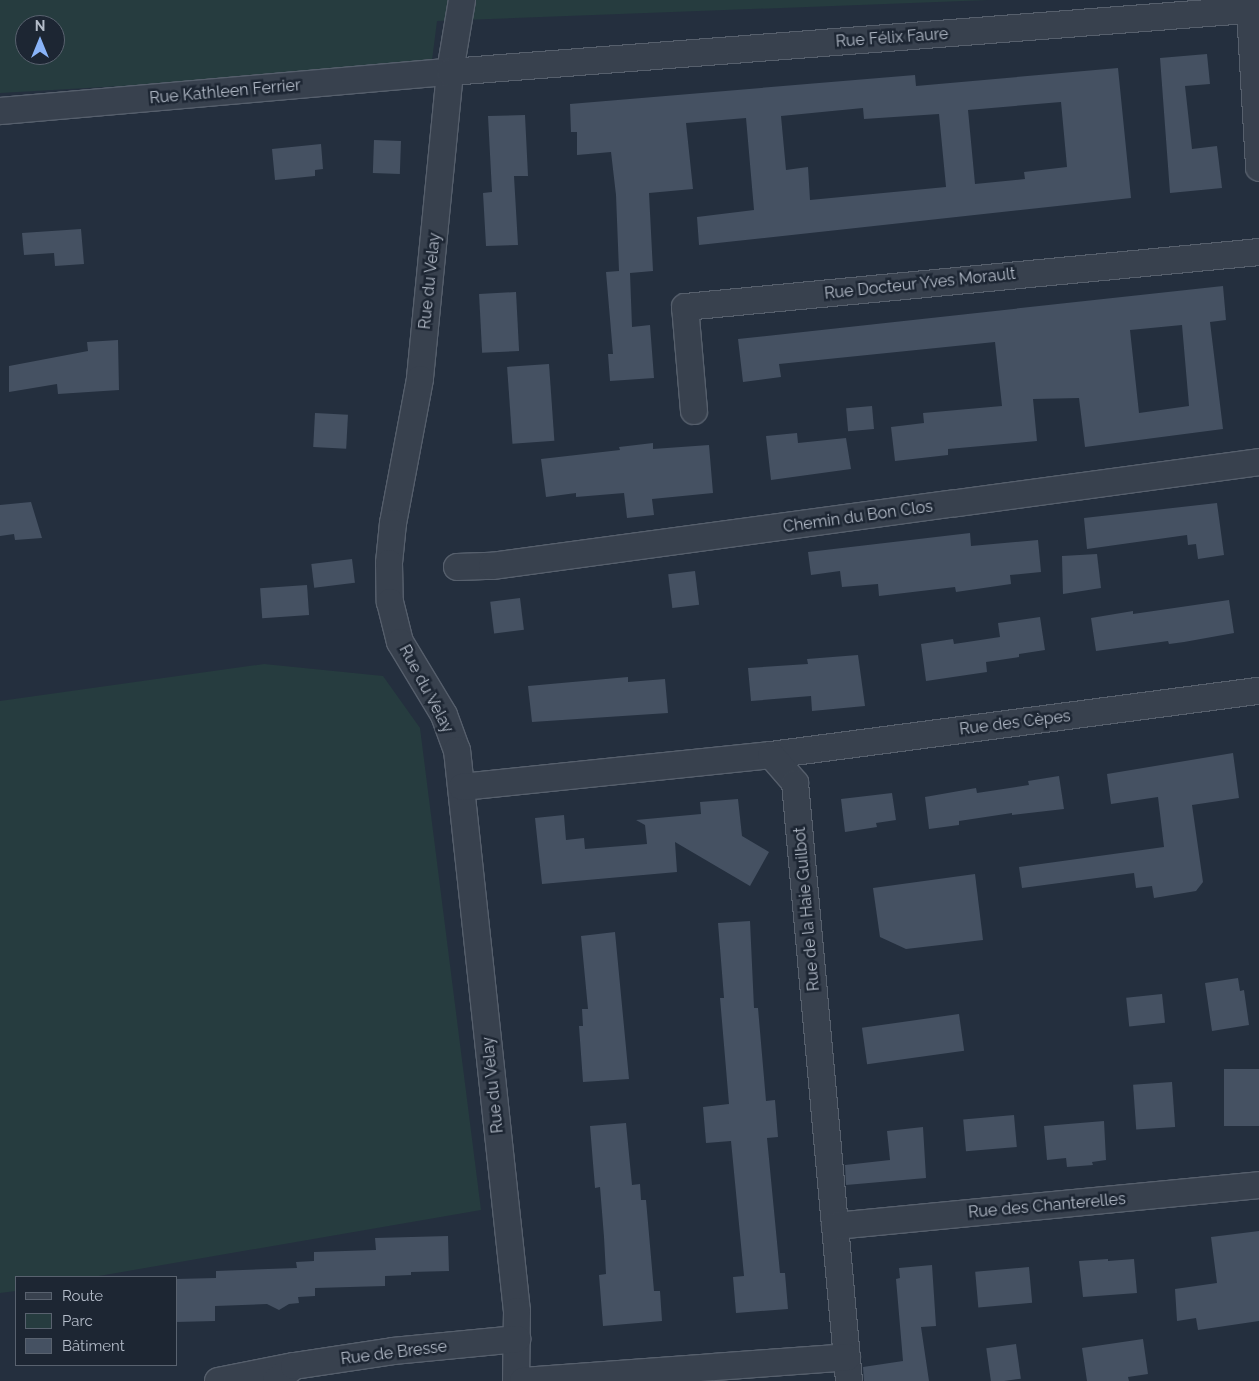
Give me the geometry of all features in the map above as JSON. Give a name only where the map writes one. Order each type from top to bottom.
[{"type":"street","name":"Rue du Velay","points":[[462,0],[450,72],[420,379],[393,524],[389,563],[390,602],[400,642],[444,715],[457,750],[517,1311],[516,1381]]},
{"type":"street","name":"Rue Félix Faure","points":[[450,72],[1255,9]]},
{"type":"street","points":[[1255,9],[1259,168]]},
{"type":"street","name":"Rue Kathleen Ferrier","points":[[0,111],[450,72]]},
{"type":"street","name":"Rue Docteur Yves Morault","points":[[694,411],[685,307],[1259,252]]},
{"type":"street","name":"Chemin du Bon Clos","points":[[457,567],[492,566],[1259,462]]},
{"type":"street","name":"Rue des Cèpes","points":[[771,755],[1259,691]]},
{"type":"street","points":[[462,787],[771,755]]},
{"type":"street","name":"Rue de la Haie Guilbot","points":[[771,755],[796,783],[848,1369]]},
{"type":"street","name":"Rue des Chanterelles","points":[[835,1226],[1259,1185]]},
{"type":"street","name":"Rue de Bresse","points":[[218,1381],[285,1374],[393,1351],[517,1338]]},
{"type":"street","points":[[523,1381],[848,1369]]},
{"type":"green space","points":[[0,0],[989,0],[437,21],[431,68],[0,93]]},
{"type":"green space","points":[[264,664],[383,676],[420,728],[481,1210],[99,1276],[15,1276],[15,1291],[0,1293],[0,701]]},
{"type":"building","points":[[1207,54],[1210,84],[1185,86],[1192,149],[1217,146],[1222,188],[1170,193],[1160,58]]},
{"type":"building","points":[[1118,68],[1131,198],[699,245],[697,217],[754,210],[746,118],[686,123],[693,189],[649,193],[653,271],[630,273],[632,327],[650,325],[654,378],[610,381],[608,354],[613,354],[606,272],[619,271],[616,195],[611,152],[577,155],[577,132],[571,132],[570,104],[915,75],[916,86]],"holes":[[[1061,102],[1067,167],[1024,172],[1025,179],[975,184],[968,110]],[[863,108],[864,119],[939,114],[946,187],[810,200],[808,167],[786,170],[781,116]]]},
{"type":"building","points":[[525,115],[528,176],[514,176],[518,245],[486,246],[483,193],[492,192],[488,116]]},
{"type":"building","points":[[374,140],[401,141],[400,174],[373,173]]},
{"type":"building","points":[[321,144],[323,169],[315,170],[315,176],[275,180],[272,149]]},
{"type":"building","points":[[81,229],[84,264],[55,266],[54,253],[24,255],[22,233]]},
{"type":"building","points":[[1223,286],[1226,320],[1210,322],[1223,429],[1085,447],[1079,398],[1033,399],[1037,441],[948,449],[948,455],[895,461],[891,427],[924,423],[923,413],[1002,406],[995,342],[779,364],[781,377],[743,382],[738,339]],"holes":[[[1182,325],[1189,406],[1139,413],[1130,330]]]},
{"type":"building","points":[[516,292],[519,351],[482,353],[479,294]]},
{"type":"building","points":[[118,340],[119,390],[58,394],[57,384],[9,392],[9,366],[88,351],[87,342]]},
{"type":"building","points":[[549,364],[554,441],[512,444],[507,367]]},
{"type":"building","points":[[872,406],[874,429],[848,431],[846,408]]},
{"type":"building","points":[[315,413],[348,415],[346,449],[313,447]]},
{"type":"building","points":[[797,433],[798,443],[846,438],[851,469],[771,480],[766,436]]},
{"type":"building","points":[[653,443],[653,449],[709,445],[713,493],[652,499],[654,515],[627,518],[624,493],[576,497],[576,493],[546,497],[541,459],[620,450],[619,447]]},
{"type":"building","points":[[31,502],[42,538],[15,540],[14,534],[0,536],[0,505]]},
{"type":"building","points":[[1217,503],[1224,555],[1198,559],[1196,544],[1188,545],[1187,535],[1087,549],[1084,518]]},
{"type":"building","points":[[970,533],[971,546],[1038,540],[1041,572],[1010,575],[1011,584],[956,592],[955,587],[879,596],[878,584],[842,587],[840,571],[811,575],[808,552]]},
{"type":"building","points":[[1097,554],[1101,588],[1063,594],[1062,556]]},
{"type":"building","points":[[352,559],[355,583],[314,588],[311,564]]},
{"type":"building","points":[[695,571],[699,605],[672,608],[668,574]]},
{"type":"building","points":[[307,585],[309,615],[262,618],[260,588]]},
{"type":"building","points":[[520,598],[524,630],[494,633],[490,602]]},
{"type":"building","points":[[1229,600],[1234,633],[1169,644],[1168,641],[1096,651],[1091,618],[1133,611],[1133,614]]},
{"type":"building","points":[[1040,617],[1045,650],[1019,654],[1019,657],[986,662],[987,672],[926,681],[921,644],[953,639],[954,644],[1000,637],[998,623]]},
{"type":"building","points":[[858,655],[865,706],[812,711],[811,696],[751,701],[748,668],[808,664],[807,659]]},
{"type":"building","points":[[628,677],[628,682],[665,679],[668,713],[532,722],[528,686]]},
{"type":"building","points":[[1233,753],[1239,798],[1192,805],[1203,882],[1196,891],[1154,898],[1152,886],[1136,888],[1134,873],[1022,888],[1019,867],[1164,847],[1158,797],[1111,804],[1107,774]]},
{"type":"building","points":[[1059,776],[1064,809],[1012,815],[1012,813],[959,821],[959,825],[929,829],[925,797],[976,788],[977,793],[1029,785],[1028,781]]},
{"type":"building","points":[[892,793],[896,820],[876,823],[877,827],[845,832],[841,799]]},
{"type":"building","points":[[738,799],[742,836],[769,852],[750,886],[675,842],[677,872],[542,884],[535,818],[564,815],[566,840],[584,838],[585,849],[647,844],[645,825],[636,820],[701,814],[700,802]]},
{"type":"building","points":[[975,874],[983,940],[906,949],[880,937],[873,888]]},
{"type":"building","points":[[750,921],[754,1008],[758,1008],[766,1101],[775,1100],[778,1137],[767,1138],[780,1273],[785,1273],[788,1309],[736,1313],[733,1277],[744,1276],[731,1141],[706,1143],[703,1107],[729,1104],[720,998],[724,998],[718,923]]},
{"type":"building","points":[[615,932],[629,1079],[583,1082],[579,1026],[583,1026],[582,1009],[588,1009],[581,936]]},
{"type":"building","points":[[1238,978],[1240,991],[1244,990],[1249,1025],[1212,1031],[1205,983]]},
{"type":"building","points":[[1162,994],[1165,1023],[1129,1027],[1126,998]]},
{"type":"building","points":[[959,1014],[964,1051],[867,1064],[862,1028]]},
{"type":"building","points":[[1224,1069],[1259,1069],[1259,1126],[1224,1126]]},
{"type":"building","points":[[1172,1082],[1175,1127],[1136,1130],[1133,1085]]},
{"type":"building","points":[[1014,1115],[1017,1147],[966,1151],[963,1119]]},
{"type":"building","points":[[1104,1121],[1106,1160],[1092,1162],[1093,1165],[1067,1167],[1066,1158],[1047,1160],[1044,1126]]},
{"type":"building","points":[[626,1123],[632,1185],[640,1184],[641,1200],[646,1200],[654,1291],[660,1291],[662,1321],[603,1326],[599,1275],[606,1274],[604,1237],[600,1187],[595,1188],[590,1126]]},
{"type":"building","points":[[923,1127],[926,1178],[846,1185],[845,1165],[890,1160],[887,1131]]},
{"type":"building","points":[[1259,1231],[1259,1321],[1198,1330],[1196,1318],[1177,1321],[1175,1289],[1217,1283],[1211,1237]]},
{"type":"building","points":[[448,1236],[449,1271],[411,1272],[411,1275],[385,1276],[385,1286],[315,1288],[315,1296],[298,1297],[299,1303],[289,1304],[279,1310],[267,1304],[215,1306],[215,1321],[178,1322],[178,1279],[216,1278],[216,1271],[297,1268],[296,1262],[314,1261],[314,1252],[376,1250],[375,1238]]},
{"type":"building","points":[[1108,1259],[1108,1261],[1134,1259],[1137,1293],[1083,1297],[1079,1261]]},
{"type":"building","points":[[932,1265],[936,1326],[921,1327],[929,1381],[864,1381],[863,1367],[903,1361],[896,1279],[900,1278],[899,1268]]},
{"type":"building","points":[[1029,1267],[1032,1303],[978,1308],[975,1272]]},
{"type":"building","points":[[1143,1339],[1148,1374],[1128,1377],[1129,1381],[1087,1381],[1082,1348]]},
{"type":"building","points":[[1016,1344],[1021,1379],[991,1381],[986,1348]]}]
